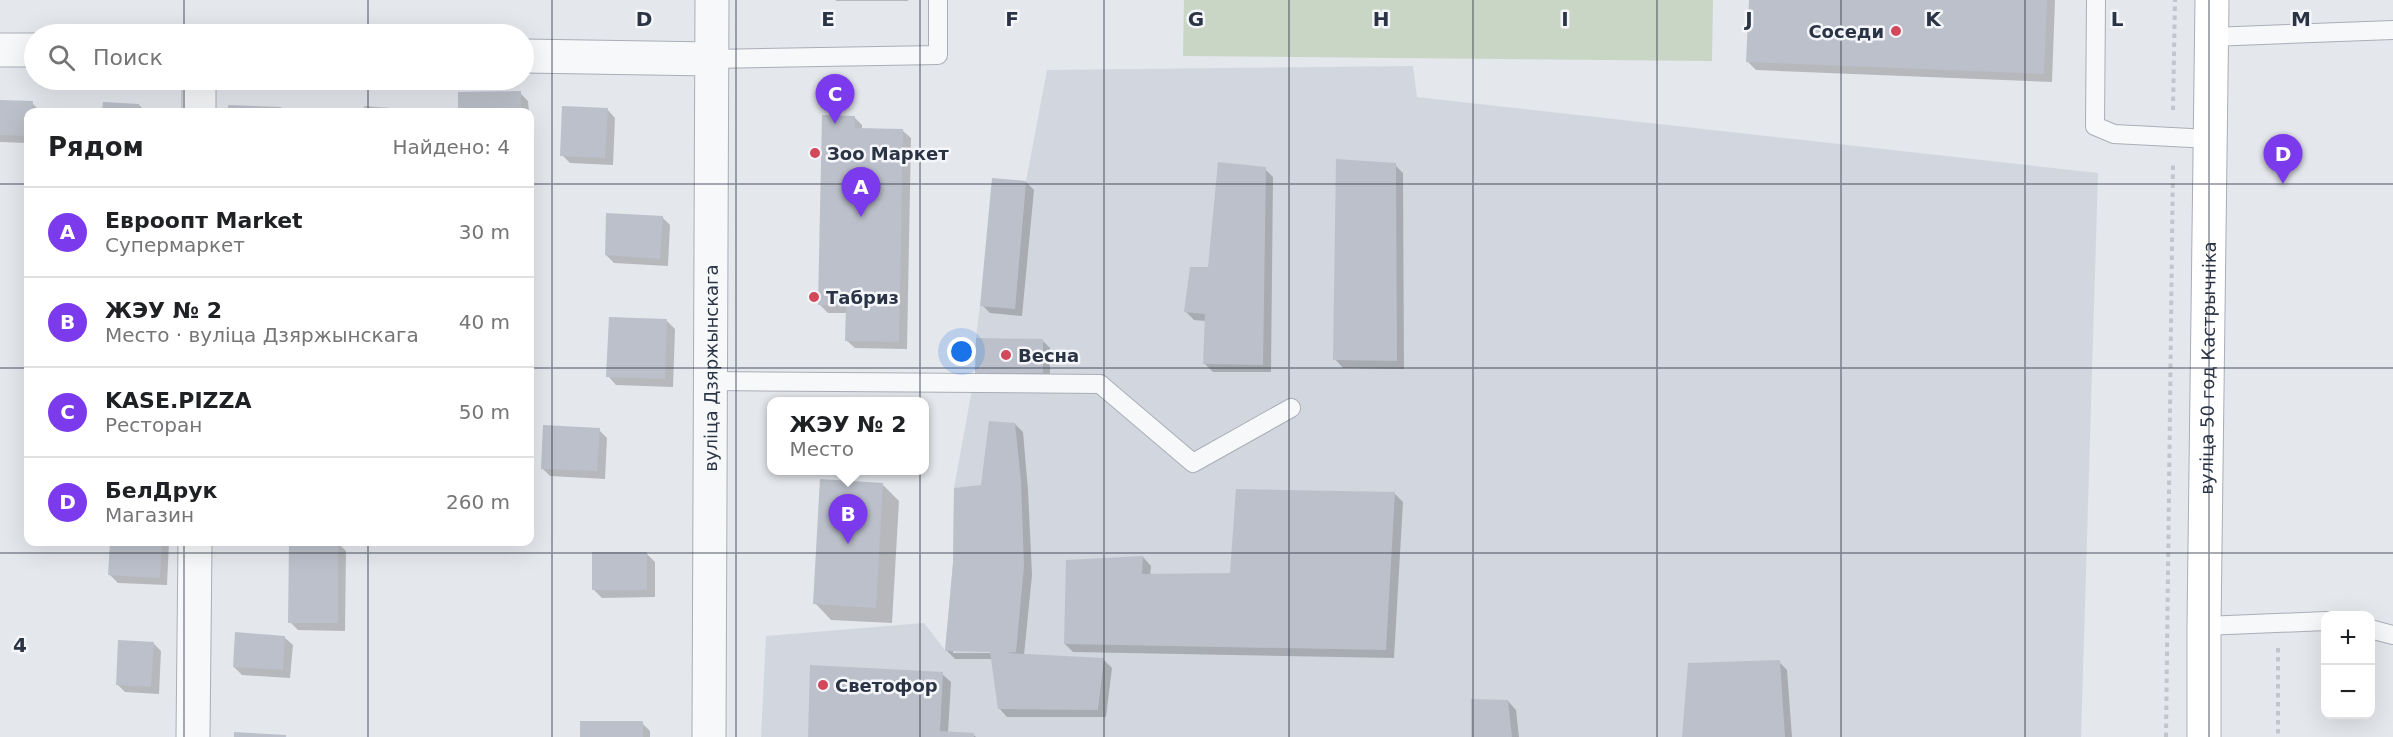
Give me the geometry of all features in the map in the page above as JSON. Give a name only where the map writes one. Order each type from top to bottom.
[{"type":"main road","name":"вуліца 50 год Кастрычніка","points":[[2205,737],[2204,626],[2212,0]]},
{"type":"street","name":"вуліца Дзяржынскага","points":[[709,737],[712,0]]},
{"type":"street","points":[[0,50],[24,50]]},
{"type":"street","points":[[534,56],[712,59]]},
{"type":"street","points":[[199,90],[199,108]]},
{"type":"street","points":[[193,737],[195,546]]},
{"type":"lane","points":[[712,59],[938,55],[938,0]]},
{"type":"lane","points":[[2096,0],[2094,126],[2114,134],[2210,139]]},
{"type":"lane","points":[[2211,37],[2393,30]]},
{"type":"lane","points":[[711,381],[1100,384],[1193,463],[1291,408]]},
{"type":"lane","points":[[2204,626],[2321,621]]},
{"type":"lane","points":[[2375,630],[2393,635]]},
{"type":"path","points":[[2166,737],[2175,0]]},
{"type":"path","points":[[2278,623],[2278,737]]},
{"type":"shaded area","points":[[1413,66],[1417,97],[2098,173],[2081,737],[761,737],[766,636],[924,623],[945,650],[953,563],[954,488],[975,373],[980,306],[1015,308],[1026,181],[1047,70]]},
{"type":"green space","points":[[1184,0],[1713,0],[1712,61],[1183,56]]},
{"type":"building","name":"Соседи","points":[[1749,0],[2047,0],[2044,74],[1746,62]]},
{"type":"building","points":[[521,91],[521,108],[458,108],[458,92]]},
{"type":"building","points":[[0,100],[33,101],[32,108],[24,108],[24,136],[0,135]]},
{"type":"building","points":[[103,102],[139,104],[139,108],[102,108]]},
{"type":"building","points":[[228,105],[281,107],[281,108],[228,108]]},
{"type":"building","points":[[364,106],[392,108],[364,108]]},
{"type":"building","points":[[562,106],[608,108],[605,158],[560,156]]},
{"type":"building","points":[[822,115],[855,116],[855,128],[903,129],[899,342],[845,341],[846,306],[818,305]]},
{"type":"building","points":[[1336,159],[1396,163],[1397,361],[1333,360]]},
{"type":"building","points":[[1218,162],[1266,167],[1263,365],[1203,364],[1205,314],[1184,312],[1190,267],[1208,267]]},
{"type":"building","points":[[992,178],[1026,181],[1015,309],[980,306]]},
{"type":"building","points":[[606,213],[663,216],[660,259],[605,255]]},
{"type":"building","points":[[609,317],[667,319],[665,379],[606,377]]},
{"type":"building","points":[[976,338],[1043,339],[1043,373],[975,373]]},
{"type":"building","points":[[989,421],[1015,423],[1021,481],[1024,566],[1016,652],[1006,653],[1104,658],[1098,710],[998,709],[990,652],[945,651],[953,563],[954,488],[981,485]]},
{"type":"building","points":[[543,425],[600,428],[597,471],[541,469]]},
{"type":"building","points":[[820,479],[883,483],[876,608],[813,604]]},
{"type":"building","points":[[1236,489],[1395,492],[1386,650],[1064,644],[1066,560],[1143,556],[1142,574],[1230,573]]},
{"type":"building","points":[[110,546],[162,546],[160,578],[108,575]]},
{"type":"building","points":[[289,546],[338,546],[338,623],[288,623]]},
{"type":"building","points":[[592,552],[647,552],[647,590],[592,590]]},
{"type":"building","points":[[235,632],[285,636],[283,670],[233,667]]},
{"type":"building","points":[[118,640],[154,642],[151,687],[116,685]]},
{"type":"building","points":[[1780,660],[1785,737],[1682,737],[1688,663]]},
{"type":"building","points":[[810,665],[943,672],[940,731],[974,733],[974,737],[808,737]]},
{"type":"building","points":[[1471,699],[1508,700],[1512,737],[1471,737]]},
{"type":"building","points":[[580,721],[643,721],[643,737],[580,737]]},
{"type":"building","points":[[234,732],[286,735],[286,737],[234,737]]},
{"type":"place","name":"Соседи","points":[[1896,31]]},
{"type":"place","name":"KASE.PIZZA","points":[[835,124]]},
{"type":"place","name":"Зоо Маркет","points":[[815,153]]},
{"type":"place","name":"БелДрук","points":[[2283,184]]},
{"type":"place","name":"Евроопт Market","points":[[861,217]]},
{"type":"place","name":"Табриз","points":[[814,297]]},
{"type":"place","name":"Весна","points":[[1006,355]]},
{"type":"place","name":"ЖЭУ № 2","points":[[848,544]]},
{"type":"place","name":"Светофор","points":[[823,685]]}]
